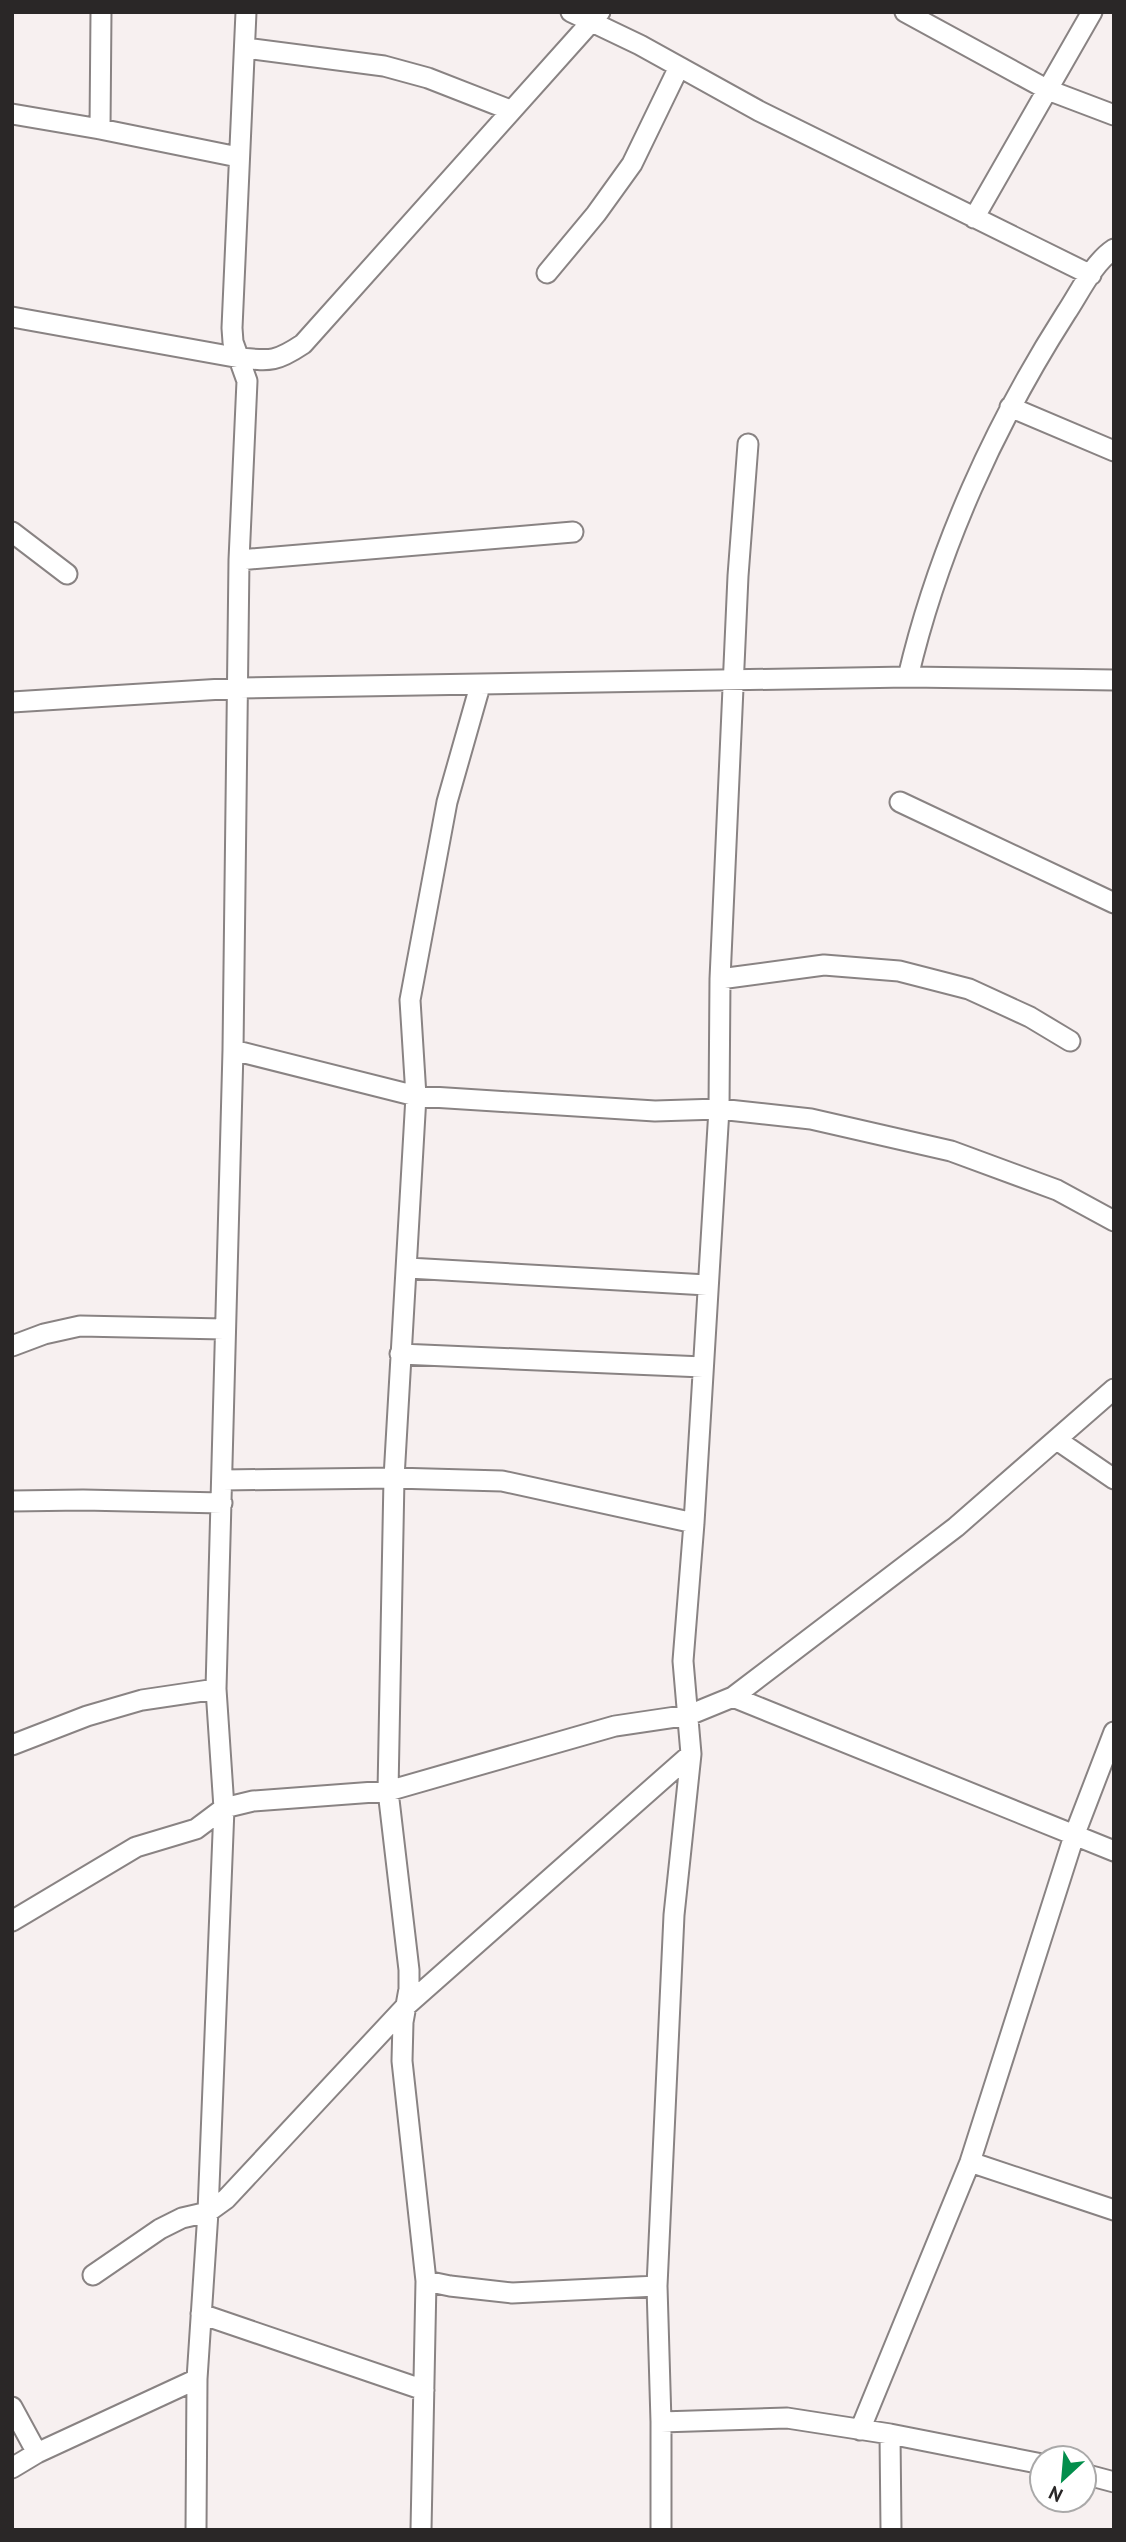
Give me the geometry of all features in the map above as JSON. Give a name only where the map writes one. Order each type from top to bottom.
[{"type":"street","points":[[100,129],[101,12]]},
{"type":"street","points":[[196,2530],[197,2379],[208,2212],[224,1808],[216,1689],[233,1050],[239,560],[247,381],[233,342],[232,328],[246,12]]},
{"type":"street","points":[[571,12],[596,17],[760,111],[1090,275]]},
{"type":"street","points":[[905,12],[1048,90],[1114,116]]},
{"type":"street","points":[[974,218],[1092,12]]},
{"type":"street","points":[[12,317],[240,358],[271,361],[286,355],[303,344],[596,17]]},
{"type":"street","points":[[245,48],[384,66],[428,78],[510,110]]},
{"type":"street","points":[[547,273],[596,214],[632,164],[680,67]]},
{"type":"street","points":[[12,114],[238,157]]},
{"type":"street","points":[[908,677],[938,570],[1010,407],[1027,374],[1090,275],[1114,249]]},
{"type":"street","points":[[1010,407],[1114,451]]},
{"type":"street","points":[[661,2530],[657,2286],[674,1915],[691,1754],[683,1661],[719,1110],[720,979],[738,576],[748,444]]},
{"type":"street","points":[[12,532],[67,574]]},
{"type":"street","points":[[239,560],[573,532]]},
{"type":"street","points":[[12,702],[239,688],[908,677],[1114,680]]},
{"type":"street","points":[[421,2530],[426,2281],[402,2061],[409,1970],[388,1791],[394,1478],[416,1096],[410,1000],[447,802],[480,686]]},
{"type":"street","points":[[900,802],[1114,903]]},
{"type":"street","points":[[720,979],[824,965],[899,971],[969,989],[1030,1017],[1070,1041]]},
{"type":"street","points":[[233,1050],[416,1096],[655,1111],[719,1110],[811,1119],[951,1151],[1057,1190],[1114,1221]]},
{"type":"street","points":[[408,1268],[707,1284]]},
{"type":"street","points":[[12,1346],[44,1334],[80,1326],[224,1329]]},
{"type":"street","points":[[400,1354],[703,1367]]},
{"type":"street","points":[[12,1921],[136,1847],[196,1829],[224,1808],[253,1801],[388,1791],[615,1726],[689,1715],[733,1697],[956,1527],[1114,1389]]},
{"type":"street","points":[[1057,1440],[1114,1479]]},
{"type":"street","points":[[223,1480],[394,1478],[502,1481],[694,1523]]},
{"type":"street","points":[[12,1501],[222,1503]]},
{"type":"street","points":[[12,1745],[87,1716],[142,1700],[216,1689]]},
{"type":"street","points":[[733,1697],[1114,1851]]},
{"type":"street","points":[[860,2430],[970,2162],[1074,1836],[1114,1732]]},
{"type":"street","points":[[93,2275],[160,2229],[182,2218],[208,2212],[226,2199],[405,2007],[691,1754]]},
{"type":"street","points":[[970,2162],[1114,2210]]},
{"type":"street","points":[[426,2281],[512,2292],[657,2286]]},
{"type":"street","points":[[201,2315],[424,2390]]},
{"type":"street","points":[[12,2468],[37,2453],[197,2379]]},
{"type":"street","points":[[12,2407],[37,2453]]},
{"type":"street","points":[[661,2423],[788,2418],[890,2434],[1028,2461]]},
{"type":"street","points":[[890,2434],[891,2530]]}]
